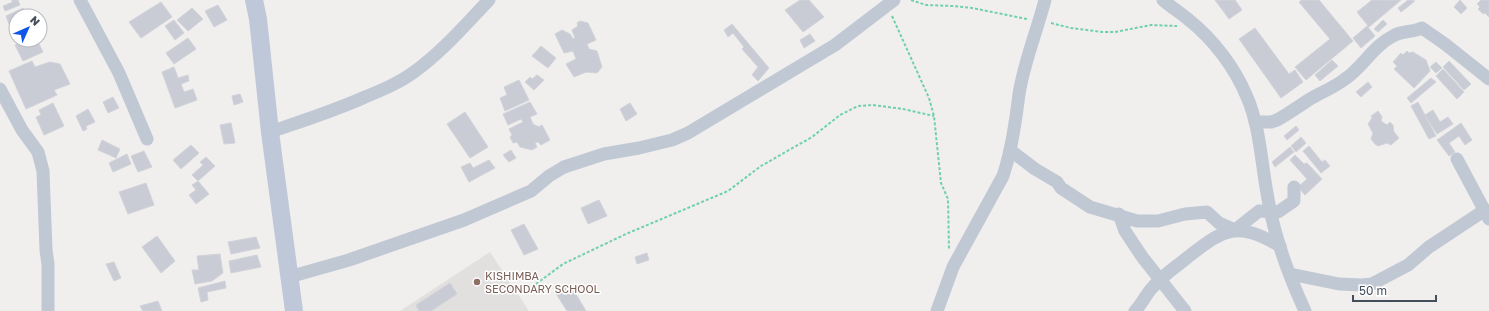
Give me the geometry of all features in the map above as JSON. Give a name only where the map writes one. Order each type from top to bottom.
[{"type":"street","points":[[80,0],[119,73],[147,139]]},
{"type":"street","points":[[254,0],[258,19],[270,132],[294,311]]},
{"type":"street","points":[[270,132],[336,110],[402,80],[413,73],[434,55],[489,0]]},
{"type":"street","points":[[937,311],[953,267],[1003,176],[1010,150],[1019,108],[1020,94],[1029,56],[1040,22],[1045,0]]},
{"type":"street","points":[[1162,0],[1211,41],[1229,66],[1248,98],[1255,122],[1267,194],[1280,246],[1305,311]]},
{"type":"street","points":[[289,277],[349,260],[464,220],[531,191],[549,176],[564,167],[604,154],[672,140],[835,45],[891,3]]},
{"type":"street","points":[[1255,122],[1271,122],[1282,118],[1310,99],[1346,79],[1376,48],[1386,40],[1399,33],[1408,31],[1413,32],[1422,28],[1489,79]]},
{"type":"street","points":[[0,89],[22,130],[38,152],[43,171],[46,250],[49,271],[48,311]]},
{"type":"street","points":[[1010,150],[1035,169],[1058,182],[1061,188],[1090,207],[1119,214],[1137,221],[1158,221],[1185,214],[1207,212],[1219,223],[1235,230],[1254,233],[1280,246]]},
{"type":"street","points":[[1290,274],[1340,284],[1372,284],[1408,265],[1429,247],[1487,214],[1457,159]]},
{"type":"street","points":[[1135,311],[1159,280],[1216,236],[1235,230],[1259,211],[1278,212],[1294,201],[1294,187]]},
{"type":"street","points":[[1119,214],[1125,231],[1159,280],[1184,311]]},
{"type":"path","points":[[911,0],[926,6],[965,7],[1071,28],[1102,32],[1115,32],[1151,24],[1196,27]]},
{"type":"path","points":[[891,3],[929,98],[934,116],[942,183],[948,200],[948,245],[953,267]]},
{"type":"path","points":[[532,287],[563,264],[626,234],[728,191],[761,166],[812,137],[840,115],[858,106],[873,105],[903,109],[934,116]]},
{"type":"shaded area","name":"KISHIMBA SECONDARY SCHOOL","points":[[490,252],[529,311],[400,311]]},
{"type":"building","points":[[11,0],[18,0],[20,5],[8,8],[8,10],[5,11],[3,6],[13,2]]},
{"type":"building","points":[[800,0],[809,0],[824,17],[803,32],[785,10]]},
{"type":"building","points":[[1215,0],[1235,0],[1242,10],[1229,19]]},
{"type":"building","points":[[1302,0],[1319,0],[1353,41],[1306,80],[1295,67],[1330,39],[1299,2]]},
{"type":"building","points":[[1372,0],[1401,0],[1369,27],[1357,12]]},
{"type":"building","points":[[1408,0],[1415,1],[1401,12],[1398,8]]},
{"type":"building","points":[[1460,0],[1467,8],[1461,14],[1454,7]]},
{"type":"building","points":[[1481,0],[1489,0],[1489,17],[1478,9],[1480,7],[1477,4]]},
{"type":"building","points":[[161,2],[172,17],[141,38],[129,22]]},
{"type":"building","points":[[218,5],[227,20],[214,27],[205,11]]},
{"type":"building","points":[[192,8],[203,19],[188,31],[177,20]]},
{"type":"building","points":[[174,20],[184,33],[175,40],[165,26]]},
{"type":"building","points":[[1383,20],[1387,24],[1378,32],[1374,29]]},
{"type":"building","points":[[580,21],[588,23],[596,40],[587,44],[589,49],[597,51],[602,67],[597,73],[586,72],[574,77],[566,64],[576,59],[573,51],[564,53],[555,34],[562,30],[570,34],[573,39],[575,38],[572,30],[578,26],[577,23]]},
{"type":"building","points":[[732,24],[769,68],[758,81],[752,75],[758,67],[742,49],[744,47],[733,33],[728,37],[724,30]]},
{"type":"building","points":[[1367,26],[1375,36],[1361,48],[1353,38]]},
{"type":"building","points":[[1255,28],[1289,74],[1295,70],[1303,82],[1281,98],[1239,39]]},
{"type":"building","points":[[810,34],[815,41],[804,48],[800,40]]},
{"type":"building","points":[[188,38],[196,49],[174,64],[166,53]]},
{"type":"building","points":[[541,46],[556,58],[548,68],[532,56]]},
{"type":"building","points":[[16,48],[41,48],[43,52],[23,61]]},
{"type":"building","points":[[1407,51],[1409,53],[1413,52],[1426,60],[1430,71],[1414,88],[1394,69],[1397,66],[1393,62],[1401,53],[1403,55]]},
{"type":"building","points":[[1332,60],[1338,66],[1320,81],[1315,75]]},
{"type":"building","points":[[32,61],[35,67],[50,62],[60,64],[70,84],[54,90],[57,95],[26,109],[9,71]]},
{"type":"building","points":[[1449,61],[1471,84],[1464,90],[1443,67]]},
{"type":"building","points":[[1436,62],[1442,68],[1436,73],[1430,67]]},
{"type":"building","points":[[174,67],[178,78],[188,75],[189,81],[181,84],[184,92],[193,89],[197,100],[175,108],[162,72]]},
{"type":"building","points":[[1443,69],[1464,92],[1457,99],[1436,76]]},
{"type":"building","points":[[537,75],[544,80],[534,90],[525,82],[530,77],[532,79]]},
{"type":"building","points":[[1431,78],[1436,82],[1411,103],[1407,98]]},
{"type":"building","points":[[519,80],[529,100],[505,111],[500,98],[507,95],[504,87]]},
{"type":"building","points":[[1368,82],[1372,87],[1361,97],[1356,92]]},
{"type":"building","points":[[240,94],[243,102],[234,105],[232,96]]},
{"type":"building","points":[[113,97],[119,108],[108,113],[103,102]]},
{"type":"building","points":[[530,102],[537,114],[530,117],[533,124],[539,127],[542,125],[550,140],[541,145],[538,142],[535,143],[537,147],[532,150],[520,147],[517,142],[513,143],[510,137],[512,135],[509,129],[523,122],[521,119],[508,125],[503,114]]},
{"type":"building","points":[[1418,102],[1436,136],[1429,139],[1411,106]]},
{"type":"building","points":[[53,103],[64,126],[44,135],[36,117],[41,115],[39,110]]},
{"type":"building","points":[[630,103],[637,114],[626,121],[620,109]]},
{"type":"building","points":[[88,109],[95,122],[86,126],[87,129],[83,131],[76,116]]},
{"type":"building","points":[[1433,110],[1440,122],[1448,117],[1453,124],[1437,134],[1425,115]]},
{"type":"building","points":[[1378,111],[1382,117],[1381,121],[1387,125],[1390,122],[1393,125],[1394,132],[1399,138],[1391,145],[1387,143],[1378,146],[1371,139],[1373,133],[1368,124],[1372,118],[1371,116]]},
{"type":"building","points":[[465,112],[488,147],[470,158],[447,124]]},
{"type":"building","points":[[231,123],[235,143],[224,144],[220,125]]},
{"type":"building","points":[[1461,123],[1472,140],[1465,145],[1459,136],[1449,143],[1455,152],[1449,156],[1437,140]]},
{"type":"building","points":[[1296,126],[1299,130],[1287,140],[1284,136]]},
{"type":"building","points":[[1301,137],[1306,143],[1296,152],[1291,146]]},
{"type":"building","points":[[102,140],[120,149],[116,158],[98,150]]},
{"type":"building","points":[[191,145],[199,153],[181,169],[173,160]]},
{"type":"building","points":[[1309,146],[1322,162],[1325,160],[1330,166],[1321,173],[1303,151]]},
{"type":"building","points":[[1290,147],[1294,152],[1275,167],[1272,162]]},
{"type":"building","points":[[511,150],[516,158],[509,162],[503,155]]},
{"type":"building","points":[[144,151],[152,167],[138,172],[131,156]]},
{"type":"building","points":[[127,154],[131,164],[113,172],[109,163]]},
{"type":"building","points":[[1295,155],[1304,164],[1307,163],[1322,179],[1305,195],[1298,187],[1307,179],[1290,160]]},
{"type":"building","points":[[206,157],[215,166],[198,181],[192,175],[203,165],[200,162]]},
{"type":"building","points":[[489,160],[495,168],[469,182],[461,167],[470,163],[473,168]]},
{"type":"building","points":[[198,181],[209,194],[196,204],[189,195],[196,190],[192,185]]},
{"type":"building","points":[[146,183],[154,205],[128,214],[119,192]]},
{"type":"building","points":[[599,200],[607,216],[588,224],[581,208]]},
{"type":"building","points":[[524,224],[538,249],[524,255],[511,230]]},
{"type":"building","points":[[157,236],[175,261],[161,273],[142,247]]},
{"type":"building","points":[[256,237],[260,248],[231,254],[228,242]]},
{"type":"building","points":[[647,253],[649,260],[637,264],[635,257]]},
{"type":"building","points":[[220,254],[223,273],[212,281],[195,284],[192,270],[199,270],[197,256]]},
{"type":"building","points":[[257,255],[261,267],[231,273],[229,261]]},
{"type":"building","points":[[114,262],[121,278],[114,281],[106,264]]},
{"type":"building","points":[[225,281],[226,288],[207,292],[208,300],[201,302],[198,288]]},
{"type":"building","points":[[450,283],[457,294],[431,311],[419,311],[416,305]]},
{"type":"building","points":[[570,284],[586,311],[567,311],[555,292]]},
{"type":"building","points":[[158,301],[162,311],[143,311],[140,306]]},
{"type":"place","name":"KISHIMBA SECONDARY SCHOOL","points":[[477,282]]}]
